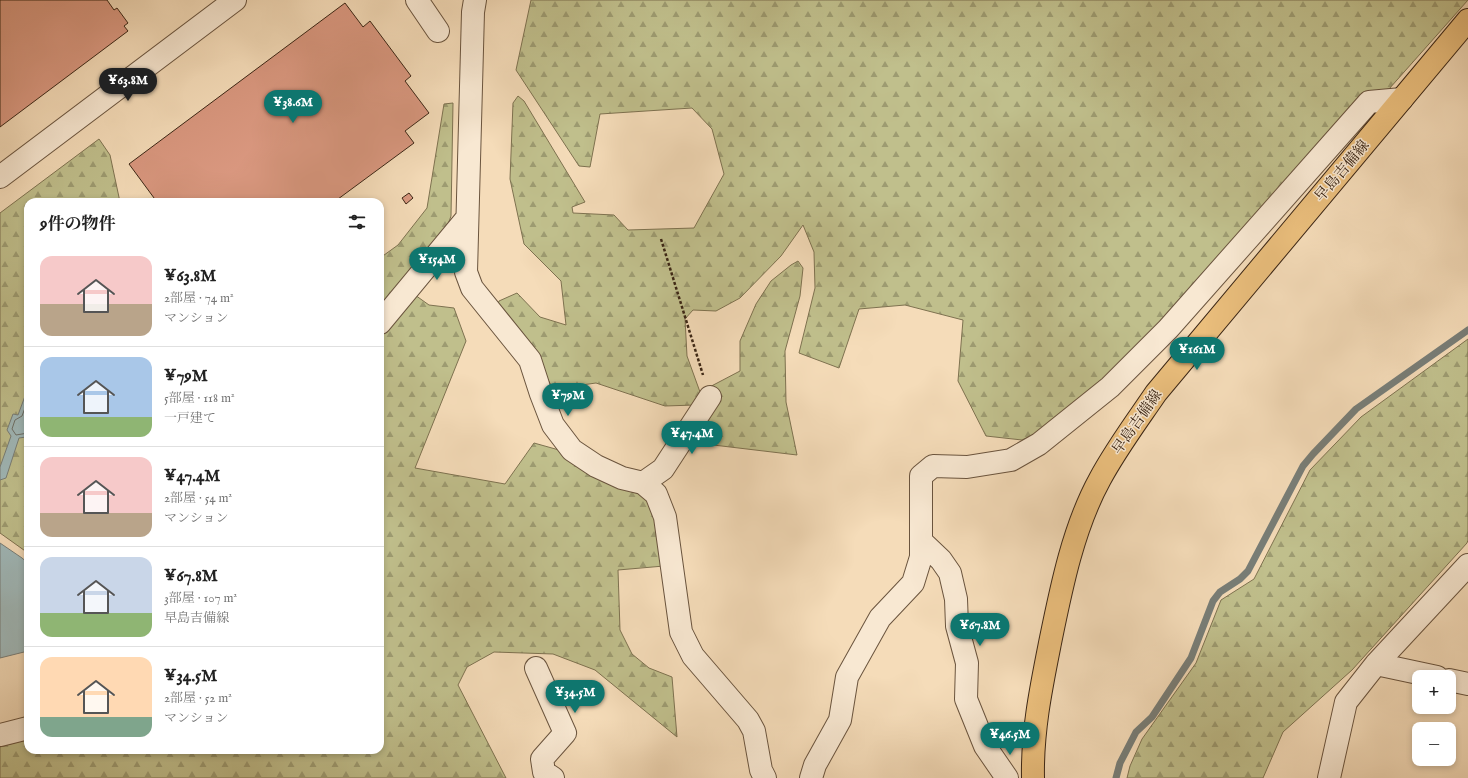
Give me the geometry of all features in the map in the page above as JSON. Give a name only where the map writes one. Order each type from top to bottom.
[{"type":"main road","name":"早島吉備線","points":[[1033,778],[1032,752],[1040,694],[1057,611],[1071,556],[1085,510],[1116,451],[1156,393],[1468,20]]},
{"type":"street","points":[[0,177],[235,0]]},
{"type":"street","points":[[417,0],[438,30]]},
{"type":"street","points":[[475,0],[473,12],[466,272],[472,288],[530,360],[553,425],[572,450],[596,466],[622,478],[643,483],[656,494],[666,517],[681,632],[692,656],[748,720],[754,731],[761,770],[765,778]]},
{"type":"street","points":[[811,778],[815,765],[840,720],[847,677],[880,618],[913,583],[921,558],[921,476],[933,466],[967,467],[1011,460],[1039,444],[1065,424],[1110,387],[1168,329],[1370,102],[1402,99]]},
{"type":"street","points":[[384,318],[467,218]]},
{"type":"street","points":[[643,483],[663,469],[710,397]]},
{"type":"street","points":[[921,541],[941,560],[950,573],[956,599],[957,626],[967,663],[966,699],[984,746],[1007,778]]},
{"type":"street","points":[[1329,778],[1346,702],[1376,664],[1468,566]]},
{"type":"street","points":[[1376,664],[1412,672]]},
{"type":"street","points":[[536,668],[565,733],[542,759],[544,772],[553,778]]},
{"type":"street","points":[[1456,681],[1468,684]]},
{"type":"street","points":[[0,735],[24,729]]},
{"type":"street","points":[[1015,778],[1032,752]]},
{"type":"path","points":[[661,238],[710,397]]},
{"type":"green space","points":[[531,0],[1468,0],[1389,89],[1363,94],[1150,337],[1105,381],[1042,431],[1022,440],[986,436],[958,381],[963,320],[905,305],[859,309],[839,368],[799,353],[815,288],[814,252],[803,225],[781,256],[740,298],[716,311],[693,310],[685,319],[687,356],[700,392],[740,371],[740,341],[756,304],[771,281],[798,261],[803,268],[800,296],[785,351],[786,402],[797,455],[705,444],[695,405],[665,406],[596,383],[553,389],[528,342],[497,307],[499,301],[517,293],[540,317],[566,325],[561,281],[524,244],[510,179],[513,103],[518,96],[524,101],[585,202],[572,207],[573,213],[614,215],[628,230],[694,228],[724,174],[712,129],[692,108],[600,114],[590,167],[579,166],[516,70]]},
{"type":"green space","points":[[453,103],[451,216],[446,230],[384,302],[384,255],[398,245],[427,208],[444,104]]},
{"type":"green space","points":[[99,139],[110,155],[119,198],[24,198],[24,550],[0,533],[0,213]]},
{"type":"green space","points":[[415,295],[429,305],[454,308],[466,341],[415,468],[505,484],[534,443],[559,450],[595,474],[645,497],[658,518],[664,566],[618,570],[620,630],[632,654],[649,668],[672,677],[677,737],[595,670],[553,654],[494,652],[467,667],[458,685],[506,778],[0,778],[0,747],[24,740],[24,754],[384,754],[384,331]]},
{"type":"green space","points":[[1468,339],[1467,543],[1352,670],[1283,732],[1263,778],[1127,778],[1130,766],[1142,739],[1196,663],[1221,600],[1254,579],[1310,470],[1361,417]]},
{"type":"water","points":[[24,399],[24,437],[19,438],[6,478],[0,480],[0,467],[11,436],[7,430],[13,414],[18,415]]},
{"type":"water","points":[[0,543],[24,560],[24,652],[0,658]]},
{"type":"building","points":[[0,0],[107,0],[114,10],[117,8],[128,23],[124,26],[128,31],[0,127]]},
{"type":"building","points":[[345,3],[363,27],[370,21],[411,76],[405,81],[429,113],[405,131],[414,143],[339,198],[154,198],[129,164]]},
{"type":"building","points":[[409,193],[413,198],[406,204],[402,198]]},
{"type":"waterway","points":[[1116,778],[1120,763],[1136,732],[1152,717],[1191,658],[1213,601],[1220,592],[1240,579],[1248,571],[1303,466],[1356,409],[1468,330]]}]
